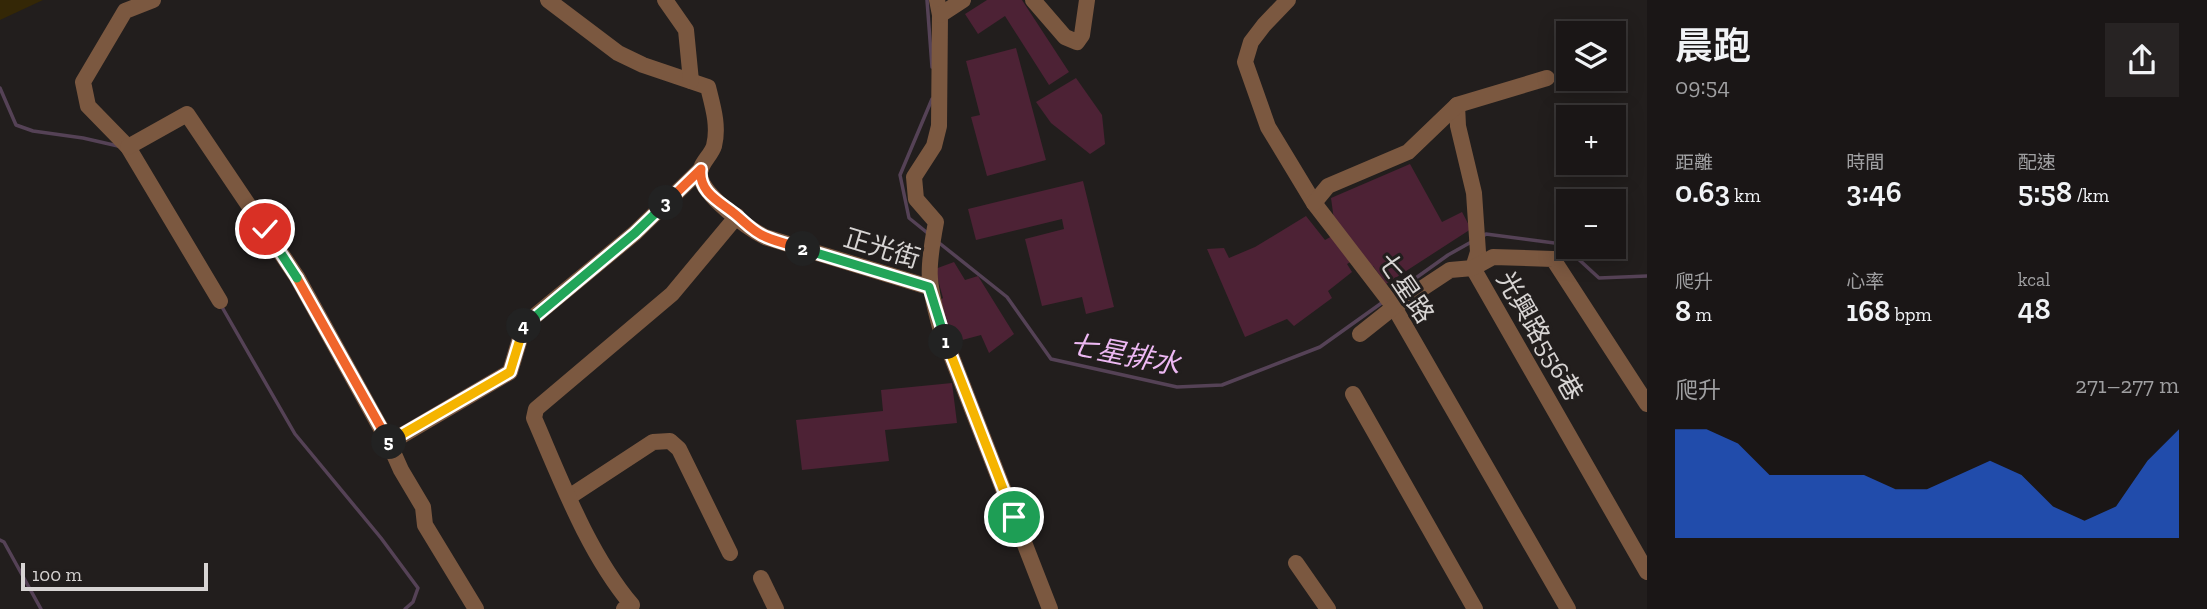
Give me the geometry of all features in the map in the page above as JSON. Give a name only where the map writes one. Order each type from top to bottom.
[{"type":"street","points":[[153,0],[122,6],[83,82],[88,106],[128,147],[220,301]]},
{"type":"street","points":[[389,443],[510,372],[524,325],[635,233],[701,169],[713,148],[716,116],[708,87],[643,65],[618,53],[548,0]]},
{"type":"street","points":[[665,0],[686,30],[691,81]]},
{"type":"street","points":[[929,287],[928,264],[936,222],[916,199],[914,177],[934,146],[939,126],[938,8],[963,0]]},
{"type":"street","points":[[1033,0],[1065,37],[1077,42],[1082,35],[1087,0]]},
{"type":"street","name":"七星路","points":[[1289,0],[1251,42],[1245,62],[1268,127],[1314,203],[1393,306],[1568,609]]},
{"type":"street","points":[[1314,203],[1328,186],[1408,152],[1457,105],[1547,78]]},
{"type":"street","name":"光興路556巷","points":[[1457,105],[1458,126],[1474,193],[1476,260],[1647,572]]},
{"type":"street","points":[[128,147],[187,114],[297,277],[423,507],[425,525],[476,609]]},
{"type":"street","name":"正光街","points":[[701,169],[700,177],[713,199],[737,216],[747,227],[765,237],[929,287],[944,338],[1050,609]]},
{"type":"street","points":[[624,609],[632,606],[613,582],[569,497],[534,418],[536,410],[672,294],[737,216]]},
{"type":"street","points":[[1360,334],[1393,306],[1450,270],[1493,257],[1553,259],[1647,404]]},
{"type":"street","points":[[1353,394],[1475,609]]},
{"type":"street","points":[[569,497],[653,442],[670,441],[679,449],[730,553]]},
{"type":"street","points":[[1296,563],[1328,609]]},
{"type":"street","points":[[761,578],[776,609]]},
{"type":"shaded area","points":[[0,0],[43,0],[0,20]]},
{"type":"building","points":[[987,0],[1022,0],[1069,72],[1049,85],[1005,16],[978,34],[965,14]]},
{"type":"building","points":[[1016,48],[1046,160],[987,176],[971,117],[980,115],[966,61]]},
{"type":"building","points":[[1076,78],[1102,115],[1105,144],[1090,154],[1051,123],[1036,102]]},
{"type":"building","points":[[1410,164],[1442,222],[1462,212],[1471,229],[1386,284],[1373,266],[1369,269],[1334,220],[1331,198]]},
{"type":"building","points":[[1083,181],[1114,307],[1086,314],[1082,297],[1042,306],[1025,239],[1064,229],[1062,219],[976,240],[968,209]]},
{"type":"building","points":[[1306,216],[1325,240],[1332,236],[1352,261],[1347,264],[1352,272],[1328,291],[1332,298],[1294,326],[1287,319],[1245,337],[1207,249],[1224,248],[1229,258],[1255,247]]},
{"type":"building","points":[[954,262],[965,280],[978,276],[1014,334],[989,353],[981,335],[951,343],[938,302],[943,298],[935,269]]},
{"type":"building","points":[[952,383],[957,423],[885,430],[889,461],[802,470],[796,420],[883,411],[881,390]]},
{"type":"waterway","name":"七星排水","points":[[927,0],[932,67]]},
{"type":"waterway","points":[[0,88],[16,125],[33,131],[118,146]]},
{"type":"waterway","name":"七星排水","points":[[930,235],[909,218],[900,175],[932,99]]},
{"type":"waterway","name":"七星排水","points":[[1483,236],[1486,234],[1562,244],[1599,278],[1647,276]]},
{"type":"waterway","name":"七星排水","points":[[1392,295],[1448,255],[1473,241]]},
{"type":"waterway","name":"七星排水","points":[[938,242],[1007,297],[1051,359],[1177,387],[1222,385],[1320,347],[1383,302]]},
{"type":"waterway","points":[[222,307],[295,434],[381,538],[418,588],[413,602],[405,609]]},
{"type":"waterway","points":[[0,540],[4,542],[41,609]]},
{"type":"route","points":[[265,229],[297,277],[389,443],[510,372],[524,325],[635,233],[701,169],[700,177],[713,199],[737,216],[747,227],[765,237],[929,287],[940,327],[1014,517]]}]
